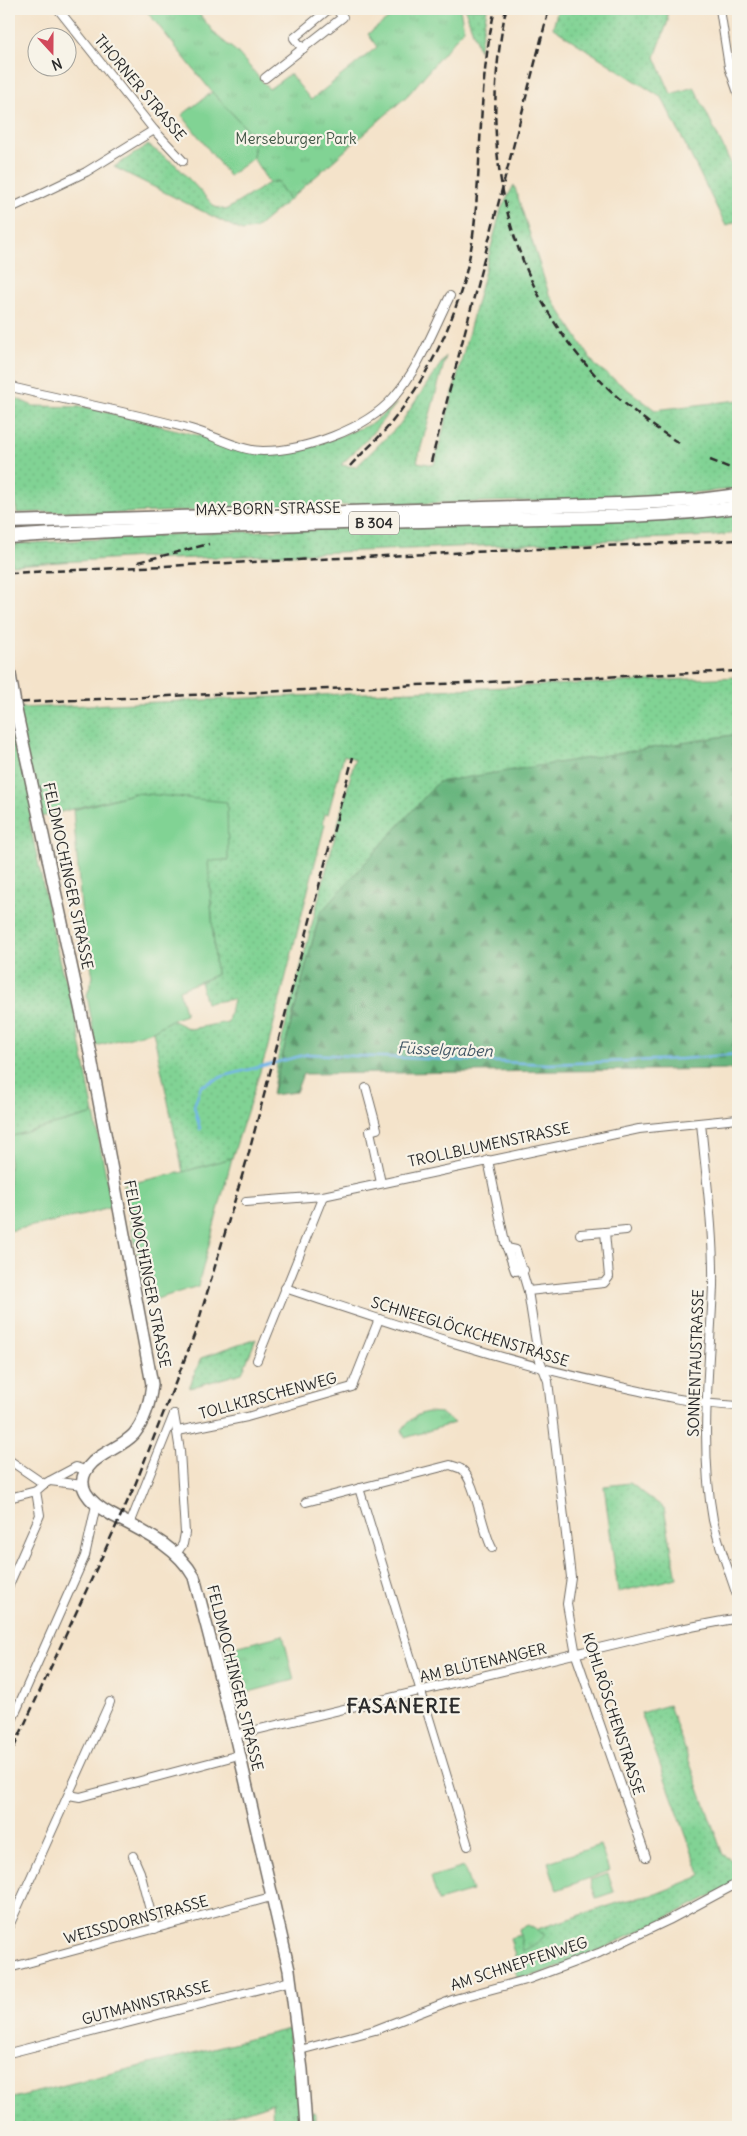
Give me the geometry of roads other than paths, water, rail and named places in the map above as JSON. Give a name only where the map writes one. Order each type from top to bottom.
[{"type":"main road","name":"MAX-BORN-STRASSE","points":[[9,522],[618,504],[699,500],[738,495]]},
{"type":"main road","name":"MAX-BORN-STRASSE","points":[[9,537],[182,528],[617,516],[699,512],[738,507]]},
{"type":"main road","name":"FELDMOCHINGER STRASSE","points":[[9,669],[16,710],[90,1053],[152,1384],[150,1402],[144,1419],[134,1434],[95,1461],[87,1471]]},
{"type":"main road","points":[[83,1485],[87,1471]]},
{"type":"main road","name":"FELDMOCHINGER STRASSE","points":[[83,1485],[87,1497],[96,1505],[130,1524],[176,1554],[185,1563],[194,1577],[235,1735],[291,1981],[300,2050],[306,2127]]},
{"type":"street","name":"THORNER STRASSE","points":[[58,9],[154,130],[183,161]]},
{"type":"street","points":[[303,49],[294,38],[329,9]]},
{"type":"street","points":[[265,78],[343,17],[336,9]]},
{"type":"street","points":[[720,9],[729,67],[738,93]]},
{"type":"street","points":[[9,209],[86,172],[154,130]]},
{"type":"street","points":[[9,382],[15,388],[177,425],[261,452],[311,444],[342,432],[372,416],[392,399],[410,375],[450,296]]},
{"type":"street","points":[[366,1088],[376,1129],[370,1131],[381,1183]]},
{"type":"street","name":"TROLLBLUMENSTRASSE","points":[[246,1202],[323,1196],[639,1129],[738,1119]]},
{"type":"street","name":"SONNENTAUSTRASSE","points":[[701,1123],[711,1227],[713,1285],[707,1405],[708,1470],[713,1516],[738,1599]]},
{"type":"street","name":"KOHLRÖSCHENSTRASSE","points":[[488,1160],[507,1248],[516,1250],[524,1270],[538,1355],[548,1380],[572,1577],[566,1604],[576,1655],[646,1857]]},
{"type":"street","points":[[257,1360],[323,1196]]},
{"type":"street","points":[[580,1234],[626,1230]]},
{"type":"street","points":[[528,1290],[604,1283],[609,1278],[605,1232]]},
{"type":"street","name":"SCHNEEGLÖCKCHENSTRASSE","points":[[285,1288],[478,1351],[544,1370],[707,1405],[738,1406]]},
{"type":"street","name":"TOLLKIRSCHENWEG","points":[[178,1431],[241,1419],[352,1387],[379,1319]]},
{"type":"street","points":[[130,1524],[174,1414],[178,1431],[185,1533],[183,1544],[176,1554]]},
{"type":"street","points":[[9,1460],[47,1482],[83,1485]]},
{"type":"street","points":[[306,1502],[450,1465],[463,1470],[469,1480],[486,1538],[492,1548]]},
{"type":"street","points":[[9,1498],[36,1491],[47,1482],[76,1468],[87,1471]]},
{"type":"street","points":[[359,1488],[468,1846]]},
{"type":"street","points":[[9,1585],[40,1515],[36,1491]]},
{"type":"street","points":[[9,1727],[85,1556],[96,1505]]},
{"type":"street","name":"AM BLÜTENANGER","points":[[235,1735],[670,1631],[738,1618]]},
{"type":"street","points":[[9,1926],[110,1702]]},
{"type":"street","points":[[69,1795],[80,1797],[239,1755]]},
{"type":"street","points":[[132,1856],[140,1872],[155,1929]]},
{"type":"street","name":"AM SCHNEPFENWEG","points":[[300,2050],[375,2030],[455,1999],[529,1979],[599,1953],[669,1920],[738,1883]]},
{"type":"street","name":"WEISSDORNSTRASSE","points":[[9,1968],[271,1897]]},
{"type":"street","name":"GUTMANNSTRASSE","points":[[9,2053],[291,1981]]},
{"type":"waterway","name":"Füsselgraben","points":[[200,1129],[194,1106],[201,1086],[224,1076],[308,1054],[549,1064],[682,1059],[738,1054]]},
{"type":"railway","points":[[350,466],[387,428],[417,386],[442,341],[460,293],[472,243],[478,184],[485,67],[495,9]]},
{"type":"railway","points":[[506,9],[497,73],[496,136],[504,197],[521,255],[547,310],[582,359],[626,404],[679,443]]},
{"type":"railway","points":[[431,462],[549,9]]},
{"type":"railway","points":[[710,460],[738,471]]},
{"type":"railway","points":[[9,573],[738,540]]},
{"type":"railway","points":[[138,562],[209,544]]},
{"type":"railway","points":[[9,703],[738,671]]},
{"type":"railway","points":[[9,1758],[135,1485],[195,1333],[248,1156],[353,757]]},
{"type":"district","name":"FASANERIE","points":[[404,1706]]},
{"type":"park label","name":"Merseburger Park","points":[[296,139]]}]
